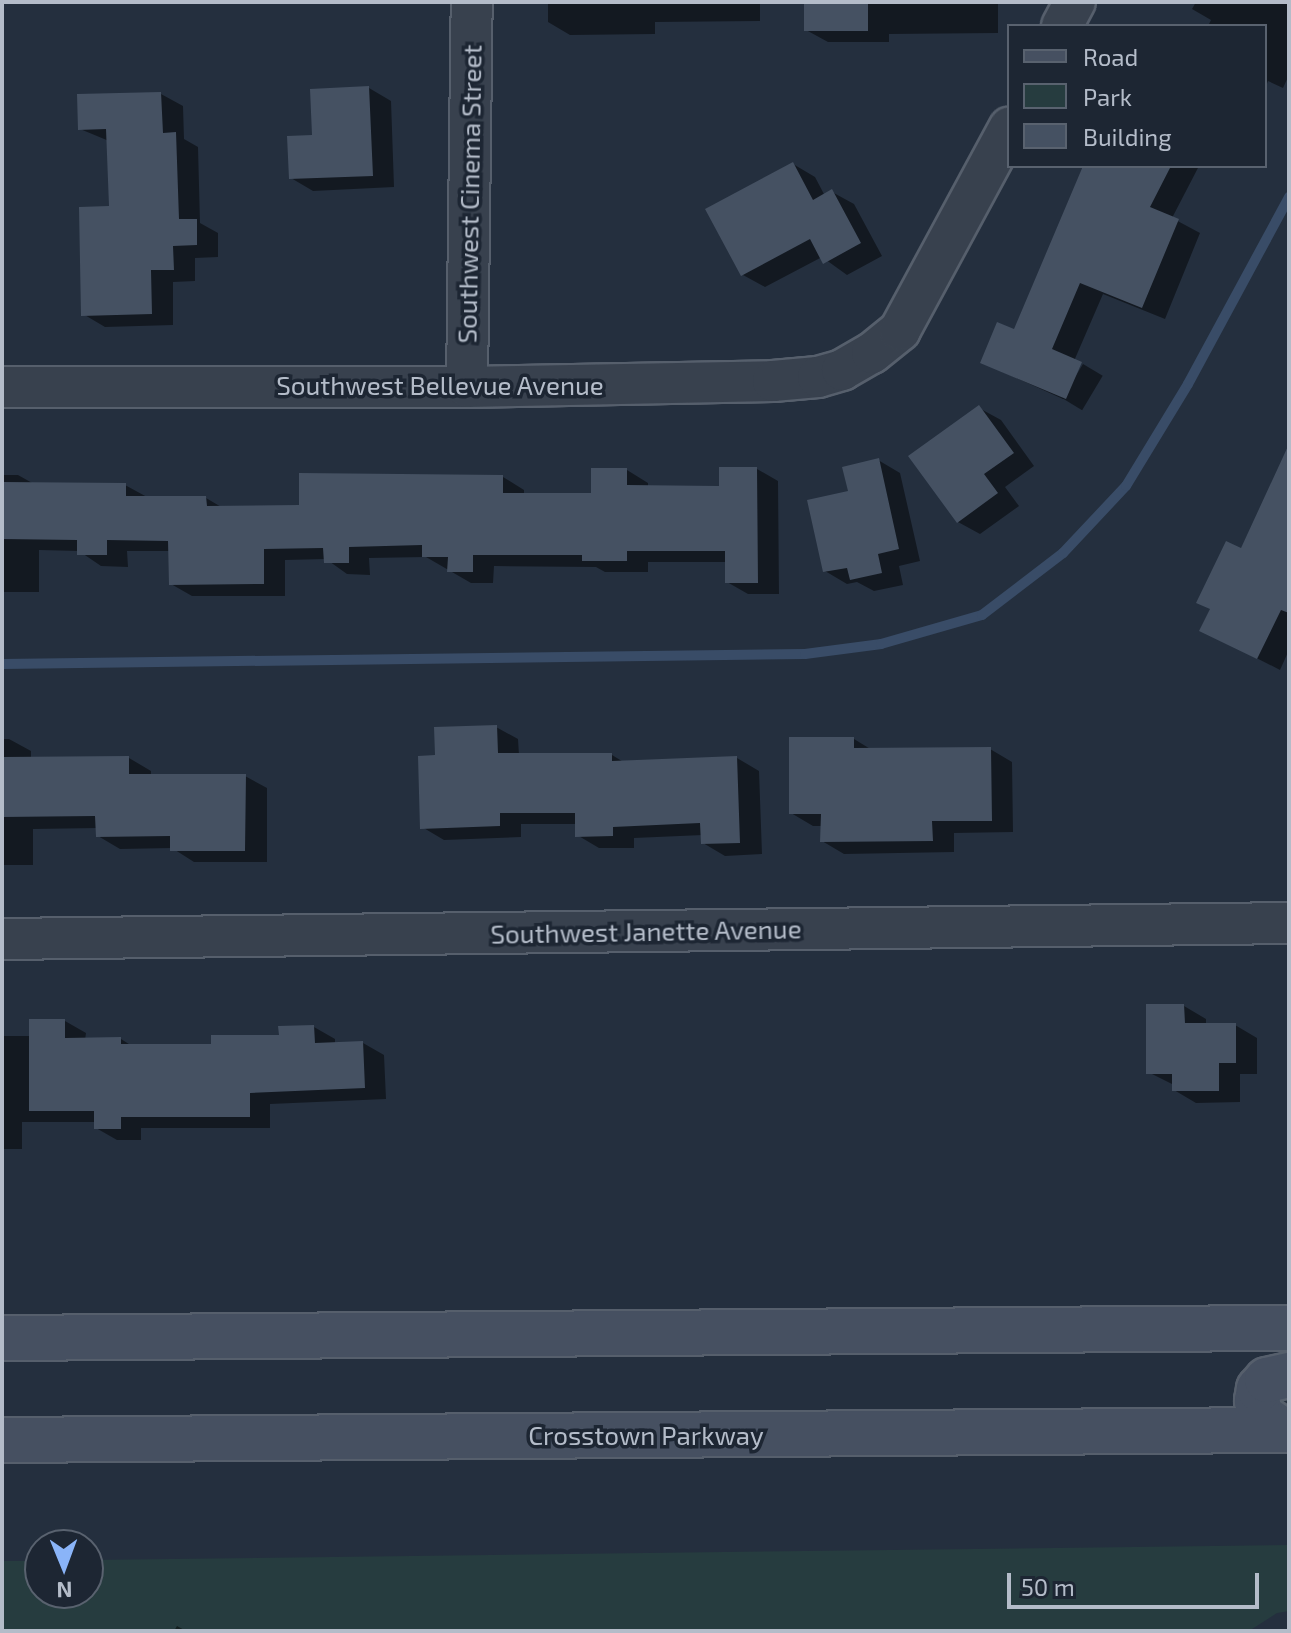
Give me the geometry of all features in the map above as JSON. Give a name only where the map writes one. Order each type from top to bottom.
[{"type":"main road","points":[[2,1338],[1289,1328]]},
{"type":"main road","points":[[1285,1430],[1261,1416],[1257,1401],[1259,1389],[1267,1380],[1289,1375]]},
{"type":"main road","name":"Crosstown Parkway","points":[[2,1440],[1285,1430]]},
{"type":"street","name":"Southwest Cinema Street","points":[[467,387],[472,2]]},
{"type":"street","points":[[1063,24],[1075,2]]},
{"type":"street","name":"Southwest Bellevue Avenue","points":[[2,387],[467,387],[773,381],[830,374],[872,353],[900,330],[1007,132]]},
{"type":"street","name":"Southwest Janette Avenue","points":[[2,939],[1289,923]]},
{"type":"green space","points":[[1289,1545],[1289,1611],[1277,1613],[1249,1631],[2,1631],[2,1561],[24,1561],[24,1609],[104,1609],[104,1560]]},
{"type":"building","points":[[804,2],[868,2],[868,31],[804,31]]},
{"type":"building","points":[[369,86],[373,176],[289,179],[287,136],[312,135],[310,89]]},
{"type":"building","points":[[161,92],[163,133],[176,132],[179,219],[197,219],[197,245],[173,246],[174,270],[151,270],[152,314],[81,316],[79,207],[109,206],[106,129],[78,130],[77,94]]},
{"type":"building","points":[[793,162],[813,200],[832,189],[861,243],[823,264],[810,239],[741,276],[705,209]]},
{"type":"building","points":[[1082,168],[1170,168],[1150,207],[1179,219],[1142,308],[1080,283],[1052,349],[1082,362],[1066,399],[980,363],[997,322],[1014,329]]},
{"type":"building","points":[[979,405],[1014,453],[984,474],[998,493],[957,523],[908,456]]},
{"type":"building","points":[[1289,444],[1289,613],[1281,610],[1257,659],[1199,631],[1210,609],[1196,603],[1226,541],[1241,548]]},
{"type":"building","points":[[879,458],[899,549],[878,554],[882,573],[850,580],[847,568],[823,572],[807,500],[848,491],[842,467]]},
{"type":"building","points":[[719,467],[757,467],[758,583],[725,583],[725,551],[627,551],[627,561],[582,561],[582,555],[473,555],[473,572],[447,572],[448,557],[422,557],[422,545],[349,547],[349,563],[324,563],[323,548],[264,549],[264,584],[169,585],[168,541],[107,540],[107,555],[77,555],[77,540],[2,539],[2,482],[126,483],[126,496],[206,496],[207,506],[299,505],[299,473],[503,475],[503,493],[591,493],[591,468],[627,468],[627,485],[719,486]]},
{"type":"building","points":[[497,725],[498,753],[612,753],[612,761],[737,756],[740,843],[701,844],[700,823],[613,827],[613,836],[575,837],[575,813],[500,813],[500,826],[420,829],[418,756],[435,755],[434,727]]},
{"type":"building","points":[[789,737],[854,737],[854,748],[991,747],[992,821],[932,821],[933,841],[820,842],[821,814],[789,814]]},
{"type":"building","points":[[129,756],[129,774],[246,774],[245,851],[170,851],[170,836],[96,837],[95,816],[2,817],[2,757]]},
{"type":"building","points":[[1146,1004],[1184,1004],[1185,1023],[1236,1023],[1236,1063],[1219,1063],[1219,1091],[1172,1091],[1172,1074],[1146,1074]]},
{"type":"building","points":[[29,1019],[65,1019],[65,1038],[121,1037],[121,1044],[211,1044],[211,1035],[279,1035],[278,1026],[314,1025],[315,1043],[363,1041],[365,1088],[250,1093],[250,1117],[121,1117],[121,1129],[94,1129],[94,1111],[29,1111]]},
{"type":"waterway","points":[[2,664],[805,654],[881,644],[982,615],[1063,553],[1126,486],[1188,384],[1289,197]]}]
